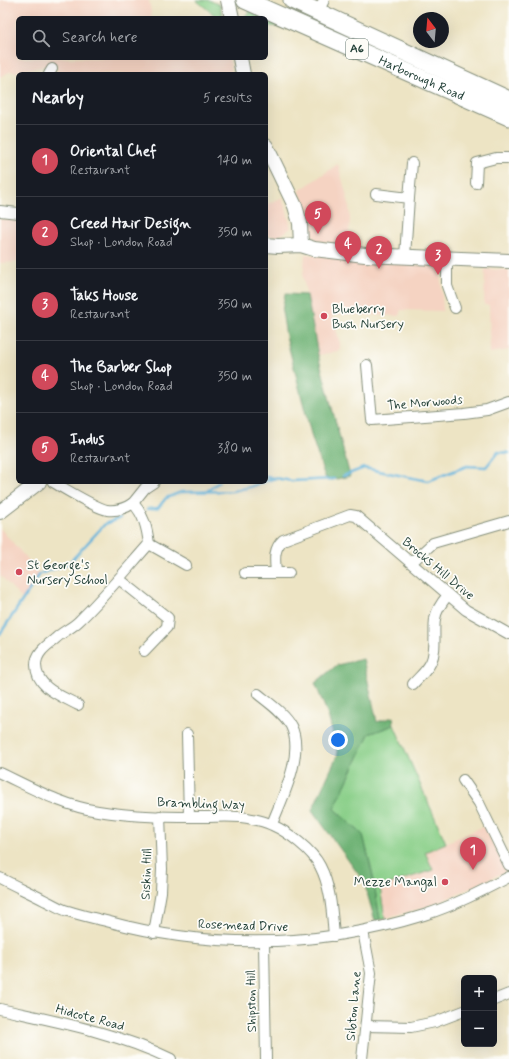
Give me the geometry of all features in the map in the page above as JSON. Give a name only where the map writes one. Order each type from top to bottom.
[{"type":"highway","name":"Harborough Road","points":[[245,0],[313,16],[509,100]]},
{"type":"highway","name":"A6","points":[[267,0],[313,16],[378,53],[416,72],[418,76]]},
{"type":"highway","name":"Harborough Road","points":[[292,0],[313,16],[418,76],[509,117]]},
{"type":"main road","points":[[228,0],[232,16]]},
{"type":"main road","points":[[240,60],[244,72]]},
{"type":"main road","points":[[268,150],[295,206],[300,223],[301,245]]},
{"type":"main road","points":[[268,245],[301,245],[314,249],[339,252],[509,261]]},
{"type":"main road","points":[[0,512],[36,484]]},
{"type":"street","points":[[476,184],[477,163],[496,158],[509,158]]},
{"type":"street","points":[[406,256],[412,163]]},
{"type":"street","points":[[376,194],[409,198]]},
{"type":"street","points":[[0,211],[16,213]]},
{"type":"street","points":[[446,258],[447,286],[455,308]]},
{"type":"street","name":"The Morwoods","points":[[367,365],[372,420],[487,410],[509,402]]},
{"type":"street","points":[[57,484],[105,510],[128,506],[134,502],[151,484]]},
{"type":"street","points":[[78,705],[49,689],[43,683],[36,667],[37,658],[42,650],[78,622],[119,579],[149,544],[147,528],[143,517],[134,502]]},
{"type":"street","name":"Brocks Hill Drive","points":[[276,572],[276,549],[278,544],[283,540],[350,515],[356,516],[412,562],[466,610],[509,634]]},
{"type":"street","points":[[412,562],[433,543],[509,521]]},
{"type":"street","points":[[149,544],[186,565]]},
{"type":"street","points":[[245,573],[288,573]]},
{"type":"street","points":[[119,579],[168,618],[166,627],[144,651]]},
{"type":"street","points":[[413,684],[425,672],[431,662],[435,619],[438,609],[448,595]]},
{"type":"street","points":[[258,694],[285,717],[295,737],[296,754],[294,768],[272,824]]},
{"type":"street","points":[[187,734],[189,817]]},
{"type":"street","name":"Brambling Way","points":[[0,772],[53,798],[76,807],[124,814],[250,818],[272,824],[291,836],[308,851],[319,864],[325,877],[330,895],[334,936]]},
{"type":"street","points":[[463,780],[479,804],[509,865]]},
{"type":"street","name":"Siskin Hill","points":[[154,933],[162,877],[160,816]]},
{"type":"street","name":"Rosemead Drive","points":[[0,878],[67,911],[154,933],[223,942],[264,942],[297,941],[363,932],[425,915],[474,895],[509,877]]},
{"type":"street","name":"Sibton Lane","points":[[362,1059],[371,973],[363,932]]},
{"type":"street","name":"Shipston Hill","points":[[264,942],[266,1059]]},
{"type":"street","points":[[497,999],[509,994]]},
{"type":"street","name":"Hidcote Road","points":[[0,1009],[100,1032],[158,1052],[171,1059]]},
{"type":"street","points":[[366,1026],[411,1028],[435,1022],[461,1012]]},
{"type":"shaded area","points":[[0,0],[149,0],[152,16],[16,16],[16,60],[229,60],[232,72],[58,72],[56,64],[14,72],[11,71],[0,77]]},
{"type":"shaded area","points":[[338,164],[349,204],[350,220],[348,245],[316,241],[310,229],[310,217],[299,191]]},
{"type":"shaded area","points":[[281,198],[286,208],[291,228],[278,237],[268,235],[268,204]]},
{"type":"shaded area","points":[[0,219],[16,220],[16,262],[0,263]]},
{"type":"shaded area","points":[[305,254],[440,267],[443,311],[401,310],[399,316],[332,314],[340,343],[340,351],[318,355],[303,277]]},
{"type":"shaded area","points":[[485,269],[509,270],[509,350],[490,353],[489,305],[484,305]]},
{"type":"shaded area","points":[[0,528],[40,574],[23,600],[0,575]]},
{"type":"shaded area","points":[[484,826],[507,871],[435,904],[385,919],[380,887],[432,870],[425,852]]},
{"type":"green space","points":[[196,0],[209,0],[220,5],[223,16],[216,16]]},
{"type":"green space","points":[[250,11],[261,16],[245,16]]},
{"type":"green space","points":[[268,19],[282,25],[281,27],[268,26]]},
{"type":"green space","points":[[285,294],[307,295],[318,355],[350,476],[332,480],[325,477],[312,438],[286,336],[282,311]]},
{"type":"green space","points":[[363,659],[377,722],[393,717],[394,725],[369,734],[334,809],[363,835],[372,872],[380,919],[375,921],[364,882],[312,810],[338,754],[328,715],[315,683],[337,665]]},
{"type":"green space","points":[[394,725],[446,843],[425,852],[433,870],[380,887],[385,919],[380,920],[372,871],[363,835],[334,809],[369,734]]},
{"type":"waterway","points":[[343,476],[364,468],[428,481],[467,466],[486,467],[498,452],[509,453]]},
{"type":"waterway","points":[[268,477],[275,478]]},
{"type":"waterway","points":[[268,480],[275,478],[292,481],[334,479]]},
{"type":"waterway","points":[[207,491],[216,484]]},
{"type":"waterway","points":[[147,509],[158,508],[166,498],[181,492],[232,491],[258,484]]},
{"type":"waterway","points":[[0,634],[40,574],[69,563],[105,524],[120,518]]},
{"type":"place","name":"Indus","points":[[318,234]]},
{"type":"place","name":"The Barber Shop","points":[[348,264]]},
{"type":"place","name":"Creed Hair Design","points":[[379,269]]},
{"type":"place","name":"Taks House","points":[[438,275]]},
{"type":"place","name":"Blueberry Bush Nursery","points":[[324,316]]},
{"type":"place","name":"St George's Nursery School","points":[[19,572]]},
{"type":"place","name":"Oriental Chef","points":[[473,870]]},
{"type":"place","name":"Mezze Mangal","points":[[445,882]]}]
